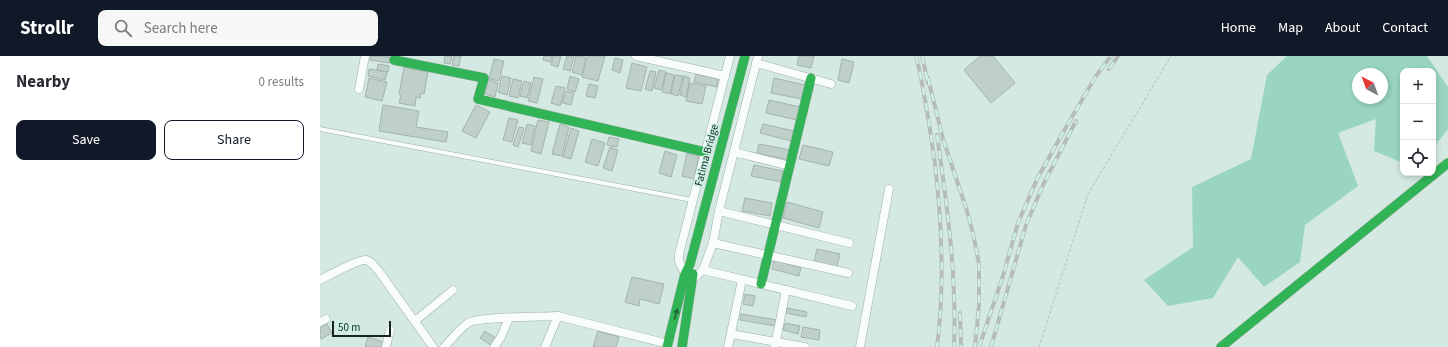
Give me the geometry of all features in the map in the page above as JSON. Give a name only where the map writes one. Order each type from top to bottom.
[{"type":"street","points":[[359,89],[365,56]]},
{"type":"street","points":[[636,56],[725,76]]},
{"type":"street","points":[[682,347],[689,276],[679,260],[679,254],[730,56]]},
{"type":"street","name":"Fatima Bridge","points":[[689,276],[691,262],[745,56]]},
{"type":"street","points":[[703,270],[713,243],[719,211],[757,59],[831,84]]},
{"type":"street","points":[[394,60],[484,78],[478,99],[705,152]]},
{"type":"street","points":[[761,284],[811,78]]},
{"type":"street","points":[[734,152],[790,166]]},
{"type":"street","points":[[1221,347],[1448,163]]},
{"type":"street","points":[[860,347],[889,189]]},
{"type":"street","points":[[719,211],[849,243]]},
{"type":"street","points":[[713,243],[848,273]]},
{"type":"street","points":[[320,280],[357,262],[368,260],[378,270],[433,347]]},
{"type":"street","points":[[444,347],[468,323],[473,321],[558,316],[668,345],[689,276],[703,270],[852,306]]},
{"type":"street","points":[[728,347],[742,280]]},
{"type":"street","points":[[415,321],[454,290]]},
{"type":"street","points":[[775,344],[786,290]]},
{"type":"street","points":[[545,347],[558,316]]},
{"type":"street","points":[[494,347],[501,337],[509,318]]},
{"type":"street","points":[[386,347],[390,330]]},
{"type":"street","points":[[731,334],[775,344],[805,347]]},
{"type":"lane","points":[[320,129],[692,200]]},
{"type":"path","points":[[1039,347],[1088,194],[1171,56]]},
{"type":"shaded area","points":[[1287,56],[1427,56],[1435,68],[1400,68],[1400,162],[1374,151],[1376,119],[1338,133],[1358,186],[1305,225],[1300,262],[1264,287],[1238,257],[1213,298],[1168,306],[1144,280],[1193,247],[1192,187],[1251,159],[1267,75]]},
{"type":"shaded area","points":[[1436,69],[1448,87],[1448,129],[1436,144]]},
{"type":"building","points":[[371,56],[391,57],[389,63],[370,60]]},
{"type":"building","points":[[445,56],[452,56],[450,64],[444,63]]},
{"type":"building","points":[[454,56],[461,56],[459,66],[452,65]]},
{"type":"building","points":[[544,56],[552,56],[550,62],[543,60]]},
{"type":"building","points":[[553,56],[561,56],[558,67],[551,65]]},
{"type":"building","points":[[567,56],[574,56],[570,71],[563,69]]},
{"type":"building","points":[[576,56],[586,57],[582,75],[572,72]]},
{"type":"building","points":[[588,56],[605,56],[598,81],[582,77]]},
{"type":"building","points":[[799,56],[814,56],[811,68],[797,65]]},
{"type":"building","points":[[980,56],[993,56],[1015,83],[991,103],[964,70]]},
{"type":"building","points":[[615,58],[623,60],[620,73],[612,70]]},
{"type":"building","points":[[494,59],[504,61],[499,81],[489,79]]},
{"type":"building","points":[[842,59],[854,62],[849,83],[838,80]]},
{"type":"building","points":[[632,63],[647,67],[641,91],[626,88]]},
{"type":"building","points":[[378,64],[389,66],[388,72],[377,70]]},
{"type":"building","points":[[404,67],[428,72],[424,94],[421,93],[420,98],[416,97],[415,106],[399,103],[401,95],[399,94]]},
{"type":"building","points":[[369,69],[387,72],[385,80],[368,76]]},
{"type":"building","points":[[659,70],[666,72],[661,90],[654,88]]},
{"type":"building","points":[[650,71],[656,72],[652,91],[645,89]]},
{"type":"building","points":[[666,73],[674,75],[670,94],[662,92]]},
{"type":"building","points":[[696,74],[718,79],[717,87],[694,82]]},
{"type":"building","points":[[675,75],[683,76],[678,96],[671,94]]},
{"type":"building","points":[[502,76],[511,78],[507,95],[498,92]]},
{"type":"building","points":[[570,76],[579,79],[575,92],[567,89]]},
{"type":"building","points":[[684,76],[690,78],[686,97],[680,95]]},
{"type":"building","points":[[534,77],[543,79],[537,103],[528,101]]},
{"type":"building","points":[[369,78],[387,82],[382,101],[365,97]]},
{"type":"building","points":[[774,78],[805,85],[802,99],[771,93]]},
{"type":"building","points":[[513,79],[522,81],[518,98],[509,96]]},
{"type":"building","points":[[488,80],[498,83],[495,97],[485,94]]},
{"type":"building","points":[[524,81],[531,83],[527,98],[520,96]]},
{"type":"building","points":[[690,83],[706,86],[702,104],[686,101]]},
{"type":"building","points":[[589,84],[598,86],[595,98],[586,96]]},
{"type":"building","points":[[556,86],[565,88],[560,106],[551,103]]},
{"type":"building","points":[[566,91],[574,93],[571,105],[562,103]]},
{"type":"building","points":[[769,100],[800,107],[797,120],[766,113]]},
{"type":"building","points":[[383,105],[419,111],[416,127],[448,132],[446,142],[379,131]]},
{"type":"building","points":[[476,105],[490,112],[476,138],[462,131]]},
{"type":"building","points":[[509,118],[518,120],[512,142],[503,140]]},
{"type":"building","points":[[538,120],[549,122],[541,154],[531,151]]},
{"type":"building","points":[[527,124],[535,126],[531,145],[522,143]]},
{"type":"building","points":[[560,124],[569,127],[562,156],[552,154]]},
{"type":"building","points":[[763,124],[794,131],[791,141],[760,133]]},
{"type":"building","points":[[519,127],[524,128],[518,147],[513,145]]},
{"type":"building","points":[[571,128],[579,131],[571,159],[563,157]]},
{"type":"building","points":[[609,137],[619,139],[617,147],[607,145]]},
{"type":"building","points":[[592,139],[605,143],[598,166],[585,162]]},
{"type":"building","points":[[759,144],[790,150],[788,160],[757,153]]},
{"type":"building","points":[[803,145],[833,152],[829,166],[799,159]]},
{"type":"building","points":[[610,147],[618,150],[612,171],[603,168]]},
{"type":"building","points":[[665,151],[677,155],[671,177],[659,173]]},
{"type":"building","points":[[687,153],[699,156],[694,179],[682,176]]},
{"type":"building","points":[[754,165],[783,171],[781,182],[751,176]]},
{"type":"building","points":[[745,198],[772,203],[770,216],[742,211]]},
{"type":"building","points":[[787,202],[823,212],[819,228],[783,218]]},
{"type":"building","points":[[817,249],[840,254],[837,267],[814,262]]},
{"type":"building","points":[[774,260],[801,268],[799,276],[772,269]]},
{"type":"building","points":[[632,277],[664,284],[659,304],[640,299],[639,306],[625,302]]},
{"type":"building","points":[[745,294],[755,296],[753,306],[743,304]]},
{"type":"building","points":[[787,308],[807,312],[806,317],[786,313]]},
{"type":"building","points":[[741,314],[777,320],[776,326],[740,320]]},
{"type":"building","points":[[785,323],[800,326],[798,334],[783,330]]},
{"type":"building","points":[[327,324],[332,333],[321,339],[320,328]]},
{"type":"building","points":[[803,327],[820,330],[819,340],[801,337]]},
{"type":"building","points":[[485,331],[497,339],[492,346],[480,338]]},
{"type":"building","points":[[598,331],[619,337],[616,347],[593,347]]},
{"type":"building","points":[[368,337],[383,342],[381,347],[365,347]]},
{"type":"railway","points":[[916,56],[922,83],[935,164],[941,233],[942,278],[937,347]]},
{"type":"railway","points":[[922,56],[928,83]]},
{"type":"railway","points":[[979,347],[1003,276],[1018,223],[1037,179],[1096,76],[1111,56]]},
{"type":"railway","points":[[1109,69],[1118,56]]},
{"type":"railway","points":[[928,78],[943,139],[973,233],[979,264],[979,305],[975,347]]},
{"type":"railway","points":[[991,347],[1026,225],[1044,183],[1076,121]]},
{"type":"railway","points":[[937,135],[948,214],[953,267],[955,320],[954,347]]},
{"type":"railway","points":[[960,313],[961,347]]},
{"type":"traffic: fast","points":[[667,347],[685,274],[690,264],[745,56]]},
{"type":"traffic: fast","points":[[394,60],[484,78],[478,99],[705,152]]},
{"type":"traffic: fast","points":[[761,284],[811,78]]},
{"type":"traffic: fast","points":[[1221,347],[1448,163]]},
{"type":"traffic: fast","points":[[682,347],[693,274]]}]
